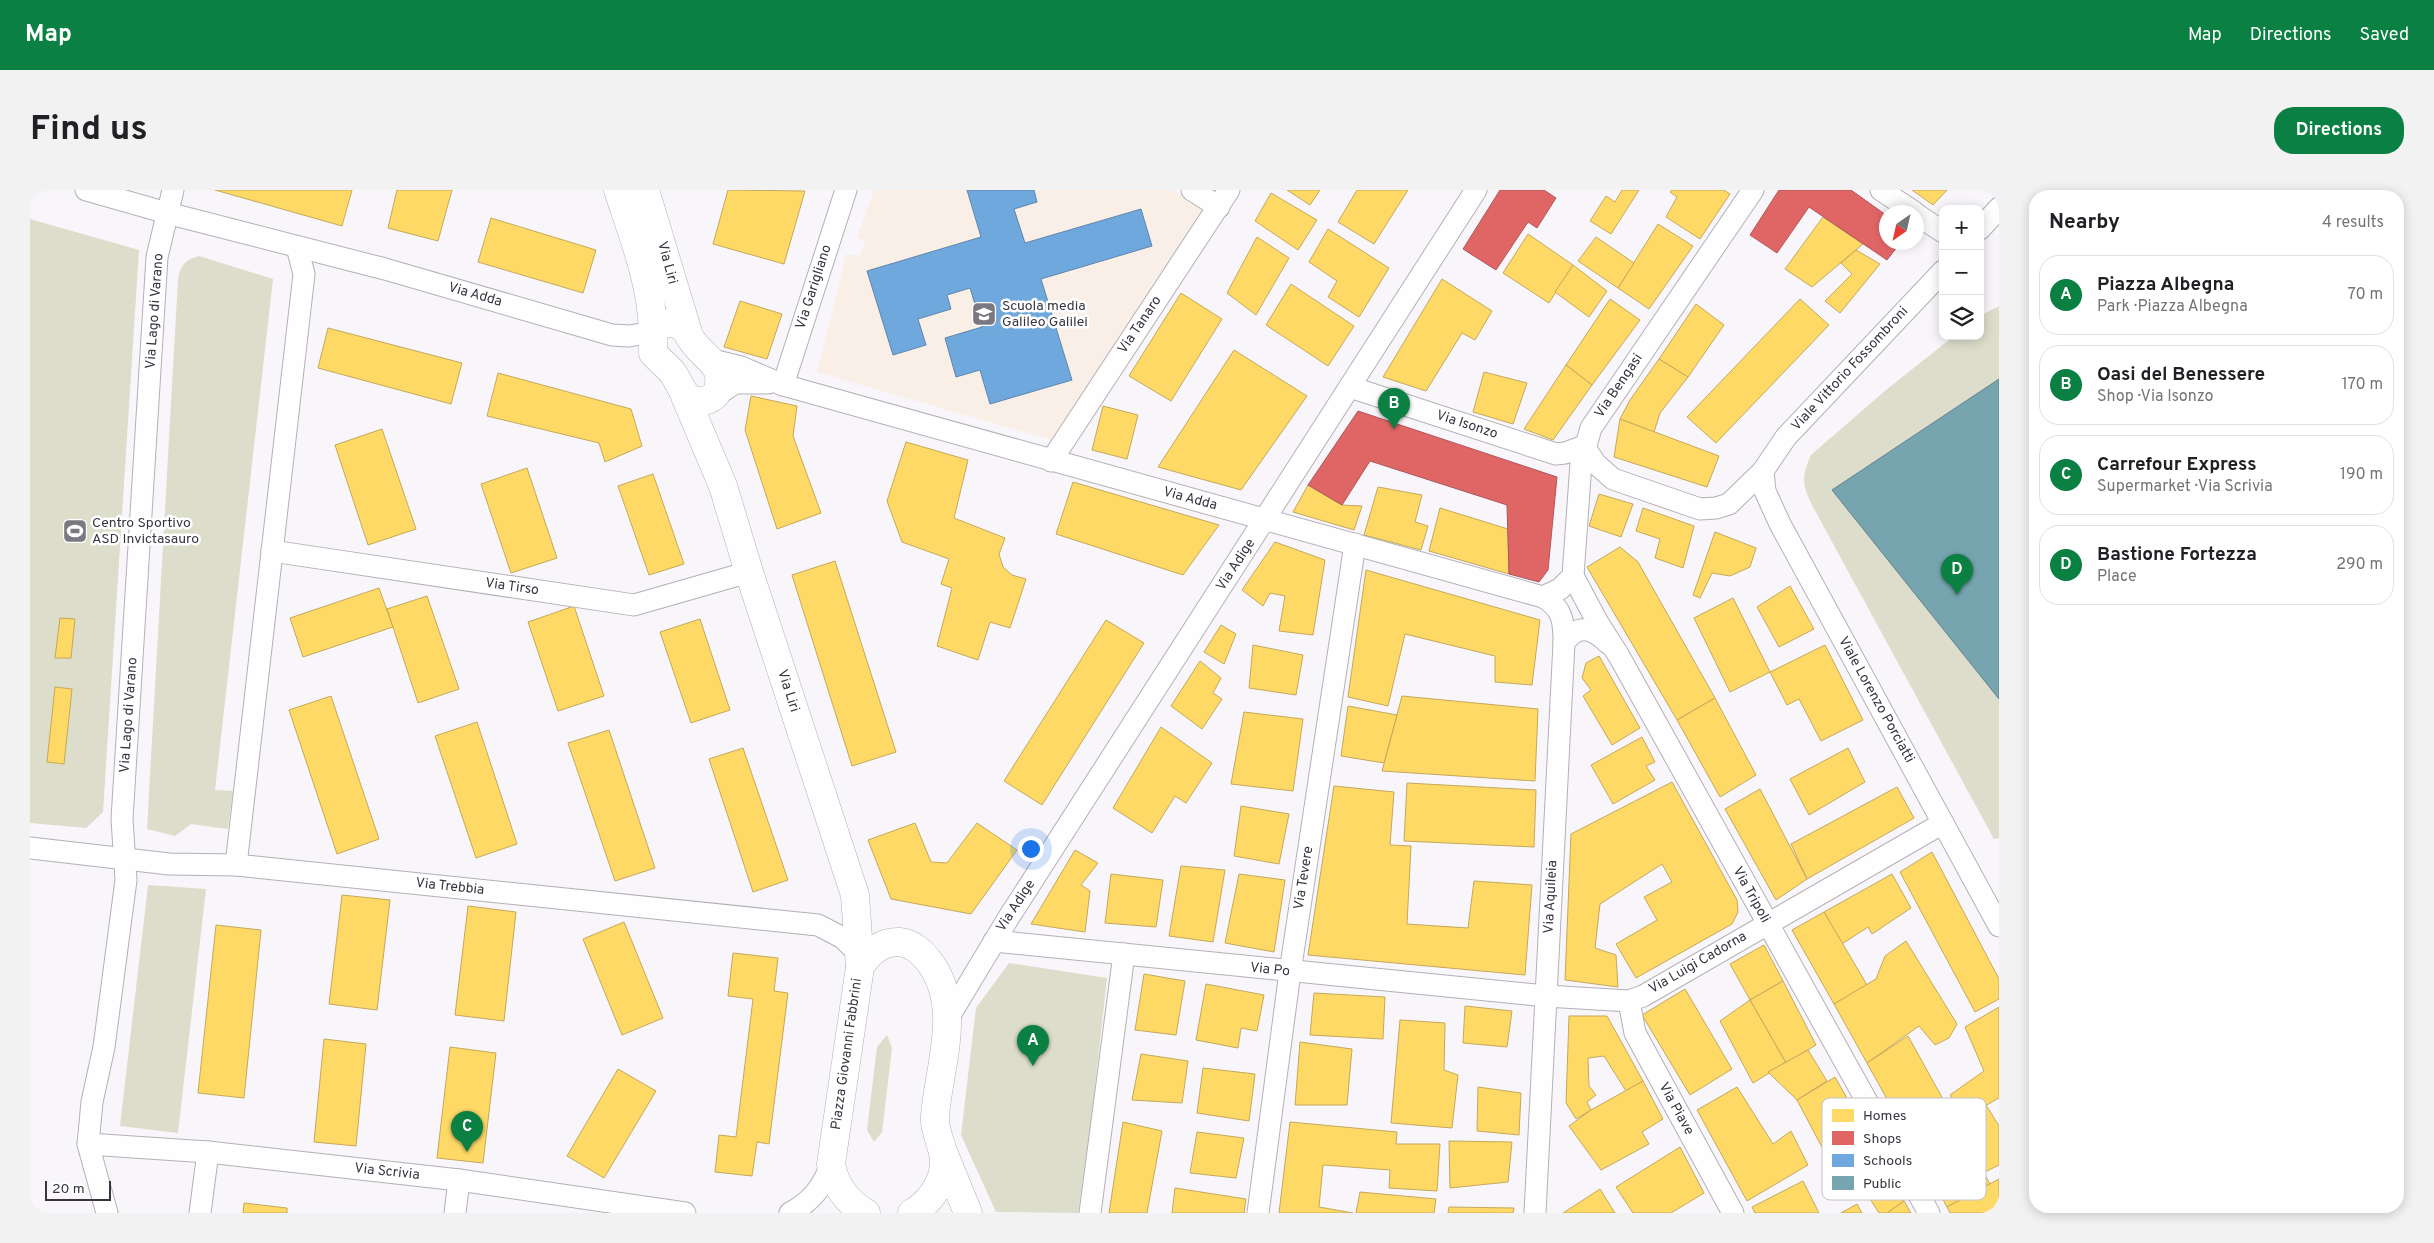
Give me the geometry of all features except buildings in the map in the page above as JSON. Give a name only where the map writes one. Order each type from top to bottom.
[{"type":"main road","name":"Via Liri","points":[[618,190],[643,267],[653,310],[654,353],[673,374],[685,396],[723,486],[749,572],[855,895],[860,961]]},
{"type":"main road","name":"Via Liri","points":[[645,190],[689,336]]},
{"type":"main road","name":"Via Liri","points":[[653,332],[669,322],[682,326],[697,350],[708,359],[718,373],[718,389],[714,397],[723,486]]},
{"type":"main road","points":[[685,396],[697,401],[714,397]]},
{"type":"main road","name":"Via Liri","points":[[855,895],[870,918],[878,926],[906,944]]},
{"type":"main road","points":[[906,944],[922,953],[932,965],[945,993],[947,1020],[935,1115],[936,1133],[968,1213]]},
{"type":"main road","name":"Piazza Giovanni Fabbrini","points":[[866,1213],[843,1194],[833,1175],[831,1164],[860,961],[883,945],[906,944]]},
{"type":"main road","points":[[912,1213],[928,1201],[936,1190],[941,1178],[943,1150]]},
{"type":"street","points":[[86,190],[167,213]]},
{"type":"street","name":"Via Lago di Varano","points":[[106,1213],[88,1144],[92,1102],[104,1047],[125,890],[122,819],[157,257],[173,190]]},
{"type":"street","name":"Via Garigliano","points":[[783,385],[846,190]]},
{"type":"street","points":[[1192,190],[1224,198]]},
{"type":"street","name":"Via Adige","points":[[947,1020],[994,941],[1476,190]]},
{"type":"street","name":"Via Bengasi","points":[[1573,576],[1578,491],[1584,446],[1598,416],[1753,190]]},
{"type":"street","points":[[1881,190],[1903,205]]},
{"type":"street","name":"Via Tanaro","points":[[1051,461],[1224,198]]},
{"type":"street","name":"Via Adda","points":[[167,213],[385,269],[612,335],[629,336],[653,332]]},
{"type":"street","points":[[1924,219],[1939,229]]},
{"type":"street","points":[[236,865],[304,274],[298,247]]},
{"type":"street","name":"Viale Vittorio Fossombroni","points":[[1584,446],[1594,463],[1613,479],[1700,509],[1716,508],[1729,504],[1763,471],[1786,437],[1939,275]]},
{"type":"street","name":"Via Adda","points":[[708,359],[741,367],[783,385],[1544,597],[1553,602],[1561,612],[1564,625],[1564,643]]},
{"type":"street","name":"Via Adda","points":[[714,397],[735,383],[756,382],[783,385]]},
{"type":"street","name":"Via Isonzo","points":[[1350,387],[1556,454],[1584,446]]},
{"type":"street","name":"Viale Lorenzo Porciatti","points":[[1763,471],[1765,491],[1780,524],[1999,926]]},
{"type":"street","name":"Via Tevere","points":[[1258,1213],[1290,972],[1355,544]]},
{"type":"street","name":"Via Tirso","points":[[272,551],[634,604],[749,572]]},
{"type":"street","points":[[1544,597],[1560,589],[1573,576]]},
{"type":"street","name":"Via Tripoli","points":[[1573,576],[1865,1098]]},
{"type":"street","points":[[1564,643],[1571,634],[1577,630],[1584,629],[1603,639],[1614,648]]},
{"type":"street","name":"Via Aquileia","points":[[1536,1213],[1564,643]]},
{"type":"street","name":"Via Luigi Cadorna","points":[[1546,996],[1629,1001],[1643,996],[1943,823]]},
{"type":"street","name":"Via Trebbia","points":[[30,848],[124,857],[169,864],[236,865],[818,925],[843,938],[860,961]]},
{"type":"street","name":"Via Po","points":[[994,941],[1546,996]]},
{"type":"street","points":[[1090,1213],[1124,954]]},
{"type":"street","name":"Via Piave","points":[[1629,1001],[1635,1033],[1733,1213]]},
{"type":"street","name":"Via Scrivia","points":[[88,1144],[208,1152],[459,1180],[685,1213]]},
{"type":"street","points":[[200,1213],[208,1152]]},
{"type":"street","points":[[790,1213],[811,1199],[820,1189],[831,1164]]},
{"type":"street","points":[[455,1213],[459,1180]]},
{"type":"street","name":"Via Tripoli","points":[[1922,1200],[1929,1213]]},
{"type":"street","points":[[843,1213],[866,1213]]},
{"type":"shaded area","name":"Scuola media Galileo Galilei","points":[[874,190],[1173,190],[1207,211],[1051,440],[817,372],[846,254],[859,256],[865,242],[857,237]]},
{"type":"green space","name":"Centro Sportivo ASD Invictasauro","points":[[30,219],[139,250],[103,812],[86,828],[30,823]]},
{"type":"green space","points":[[199,256],[273,279],[215,790],[233,791],[228,829],[191,824],[175,836],[147,829],[178,279],[184,264],[190,259]]},
{"type":"green space","points":[[1999,306],[1999,838],[1994,839],[1813,507],[1804,481],[1811,455],[1886,390],[1949,340],[1984,340],[1984,314]]},
{"type":"green space","points":[[148,885],[206,889],[178,1133],[120,1126]]},
{"type":"green space","points":[[1009,963],[1107,978],[1091,1123],[1078,1213],[996,1212],[961,1135],[976,1008]]},
{"type":"green space","points":[[887,1035],[892,1048],[882,1132],[874,1142],[867,1130],[877,1047]]},
{"type":"place","name":"Scuola media Galileo Galilei","points":[[984,314]]},
{"type":"place","name":"Oasi del Benessere","points":[[1394,429]]},
{"type":"place","name":"Centro Sportivo ASD Invictasauro","points":[[75,531]]},
{"type":"place","name":"Bastione Fortezza","points":[[1957,595]]},
{"type":"place","name":"Piazza Albegna","points":[[1033,1066]]},
{"type":"place","name":"Carrefour Express","points":[[467,1152]]}]
